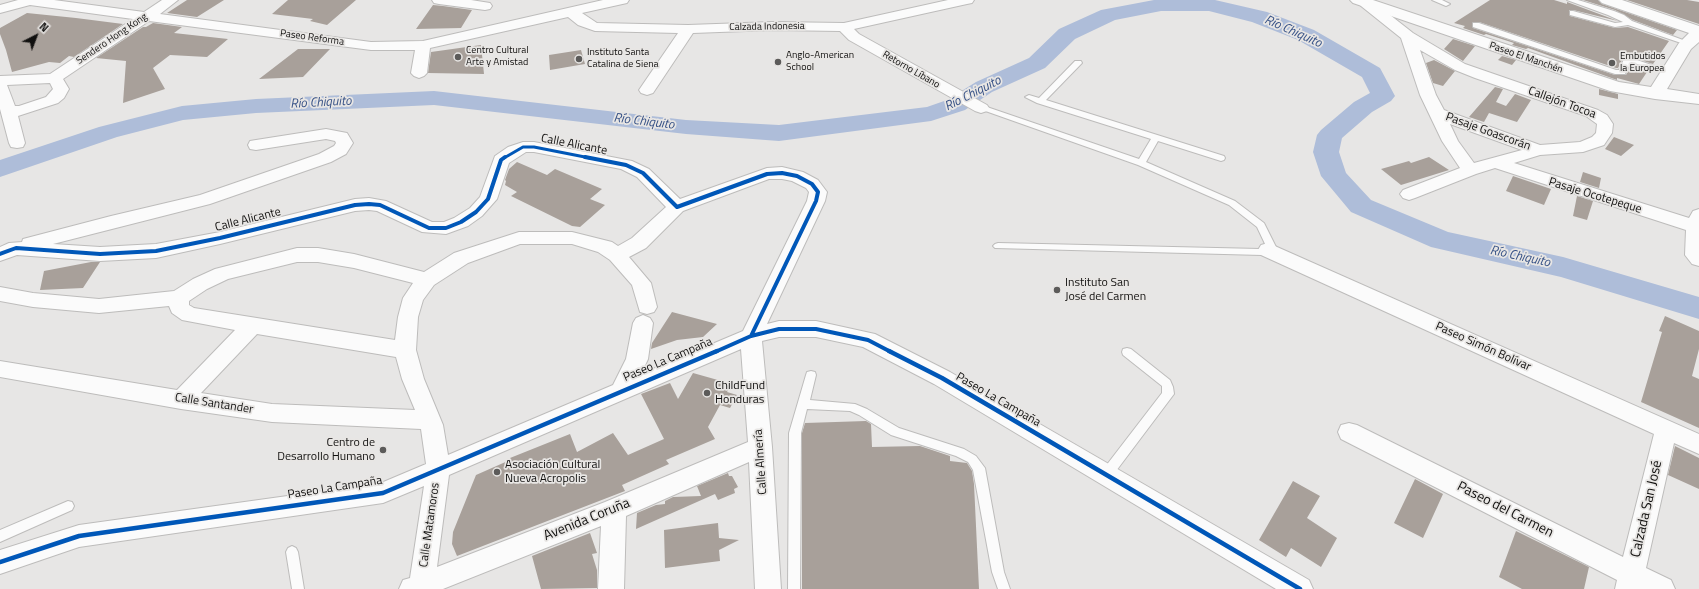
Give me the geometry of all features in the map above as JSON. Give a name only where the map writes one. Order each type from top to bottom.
[{"type":"street","name":"Paseo Reforma","points":[[0,9],[27,0],[372,46],[424,45],[486,32],[514,23],[622,0]]},
{"type":"street","name":"Sendero Hong Kong","points":[[54,78],[171,0]]},
{"type":"street","points":[[439,0],[485,3],[486,32]]},
{"type":"street","name":"Calzada Indonesia","points":[[570,11],[583,22],[595,27],[688,29],[773,26],[844,27],[967,0]]},
{"type":"street","points":[[1607,0],[1695,36],[1668,73],[1655,94]]},
{"type":"street","points":[[1362,2],[1408,36],[1428,95],[1450,142],[1470,170]]},
{"type":"street","name":"Paseo El Manchén","points":[[1362,2],[1616,87],[1655,94],[1699,98]]},
{"type":"street","name":"Retorno Líbano","points":[[844,27],[854,37],[981,108]]},
{"type":"street","points":[[647,90],[688,29]]},
{"type":"street","name":"Callejón Tocoa","points":[[1408,36],[1460,66],[1480,75],[1592,113],[1601,118],[1605,124],[1604,133],[1598,141],[1584,147],[1539,150],[1470,170],[1409,194]]},
{"type":"street","points":[[419,73],[424,45]]},
{"type":"street","points":[[1668,73],[1679,86],[1699,98]]},
{"type":"street","points":[[0,81],[54,78],[59,83],[61,89],[58,95],[52,100],[21,111],[10,111]]},
{"type":"street","points":[[0,87],[10,111],[17,143]]},
{"type":"street","name":"Pasaje Goascorán","points":[[1438,114],[1539,150]]},
{"type":"street","points":[[8,251],[111,222],[204,200],[325,158],[340,150],[345,143],[341,137],[326,134],[256,145]]},
{"type":"street","name":"Calle Alicante","points":[[8,251],[100,254],[156,251],[220,238],[355,204],[380,204],[429,228],[446,228],[461,222],[476,212],[488,199],[501,160],[514,151],[523,148],[539,148],[626,165],[643,172],[677,207]]},
{"type":"street","name":"Pasaje Ocotepeque","points":[[1496,163],[1697,221]]},
{"type":"street","points":[[617,255],[638,243],[677,207],[767,174],[797,176],[812,184],[818,192],[816,201],[750,336]]},
{"type":"street","points":[[1697,221],[1695,255],[1699,259]]},
{"type":"street","name":"Calle Matamoros","points":[[418,588],[438,469],[430,420],[413,380],[405,350],[408,317],[413,298],[427,280],[461,258],[519,238],[572,238],[606,247],[617,255],[641,283],[645,315],[637,359],[622,390]]},
{"type":"street","name":"Paseo Simón Bolívar","points":[[1268,250],[1699,444]]},
{"type":"street","points":[[0,294],[33,300],[99,306],[179,298],[200,284],[222,274],[297,255],[318,255],[354,260],[427,280]]},
{"type":"street","points":[[179,298],[179,308],[189,315],[405,350]]},
{"type":"street","points":[[181,400],[253,325]]},
{"type":"street","name":"Paseo La Campaña","points":[[0,562],[79,536],[383,493],[750,336],[779,328],[816,329],[868,340],[942,378],[1300,589]]},
{"type":"street","name":"Calle Almería","points":[[750,336],[760,447],[768,589]]},
{"type":"street","name":"Calle Santander","points":[[0,368],[181,400],[272,413],[430,420]]},
{"type":"street","name":"Calzada San José","points":[[1630,581],[1666,430]]},
{"type":"street","name":"Paseo del Carmen","points":[[1349,432],[1630,581],[1662,589]]},
{"type":"street","name":"Avenida Coruña","points":[[418,588],[614,510],[760,447]]},
{"type":"street","points":[[611,589],[614,510]]},
{"type":"lane","points":[[1436,0],[1446,4]]},
{"type":"lane","points":[[1571,0],[1616,15],[1629,23]]},
{"type":"lane","points":[[1573,13],[1615,25],[1629,23],[1695,36]]},
{"type":"lane","points":[[1476,26],[1615,72],[1622,72],[1627,61],[1631,60],[1668,73]]},
{"type":"lane","points":[[1040,101],[1078,63]]},
{"type":"lane","points":[[1029,97],[1220,158]]},
{"type":"lane","points":[[981,108],[1140,163],[1232,203],[1261,226],[1270,242],[1271,247],[1262,252],[1249,252],[998,246]]},
{"type":"lane","points":[[1140,163],[1156,138]]},
{"type":"lane","points":[[1106,475],[1168,394],[1166,382],[1127,352]]},
{"type":"lane","points":[[794,589],[795,433],[811,375]]},
{"type":"lane","points":[[803,404],[851,407],[863,412],[895,432],[960,452],[972,459],[979,468],[998,572],[1004,589]]},
{"type":"lane","points":[[0,536],[68,506]]},
{"type":"lane","points":[[292,552],[298,589]]},
{"type":"building","points":[[187,0],[224,0],[197,17],[167,13]]},
{"type":"building","points":[[288,0],[356,0],[327,25],[310,21],[313,19],[272,14]]},
{"type":"building","name":"Embutidos la Europea","points":[[1490,0],[1554,0],[1567,4],[1567,2],[1618,21],[1573,10],[1569,10],[1570,16],[1615,28],[1628,27],[1669,41],[1653,64],[1631,57],[1623,58],[1618,68],[1616,68],[1479,22],[1472,23],[1473,28],[1615,75],[1626,75],[1632,64],[1649,69],[1639,84],[1617,78],[1617,80],[1528,48],[1526,49],[1512,45],[1514,43],[1463,28],[1465,26],[1454,23]]},
{"type":"building","points":[[1583,0],[1598,0],[1602,4],[1677,30],[1673,35],[1633,20],[1615,10]]},
{"type":"building","points":[[1627,0],[1687,0],[1699,2],[1699,24]]},
{"type":"building","points":[[433,5],[472,10],[461,28],[416,29]]},
{"type":"building","points":[[27,13],[123,24],[74,57],[69,56],[60,63],[49,62],[12,72],[0,34],[0,28]]},
{"type":"building","points":[[153,23],[182,27],[174,33],[228,39],[207,57],[170,55],[153,68],[165,89],[123,103],[126,61],[96,58],[143,27]]},
{"type":"building","points":[[1453,39],[1475,46],[1463,61],[1444,49]]},
{"type":"building","points":[[481,45],[484,74],[428,73],[431,52]]},
{"type":"building","points":[[298,49],[330,49],[303,77],[259,79]]},
{"type":"building","points":[[581,50],[585,64],[550,70],[549,55]]},
{"type":"building","points":[[1502,56],[1516,60],[1512,65],[1498,60]]},
{"type":"building","points":[[1434,60],[1455,71],[1443,86],[1433,83],[1426,63]]},
{"type":"building","points":[[1495,87],[1503,89],[1496,102],[1506,106],[1515,94],[1531,100],[1517,122],[1489,113],[1484,122],[1469,117]]},
{"type":"building","points":[[1599,89],[1618,94],[1618,99],[1599,95]]},
{"type":"building","points":[[1614,137],[1634,145],[1621,156],[1605,149]]},
{"type":"building","points":[[1429,157],[1449,170],[1401,185],[1381,169],[1409,161],[1411,163]]},
{"type":"building","points":[[517,162],[547,175],[555,169],[602,189],[590,199],[605,205],[580,227],[572,226],[511,196],[517,192],[505,185],[505,180],[509,169]]},
{"type":"building","points":[[1583,172],[1601,178],[1599,188],[1580,182]]},
{"type":"building","points":[[1513,176],[1551,189],[1544,205],[1506,191]]},
{"type":"building","points":[[1577,196],[1593,201],[1587,220],[1573,216]]},
{"type":"building","points":[[91,262],[100,262],[83,288],[40,290],[44,271]]},
{"type":"building","points":[[672,312],[717,324],[703,337],[677,340],[651,349],[652,343]]},
{"type":"building","points":[[1665,316],[1699,331],[1699,349],[1692,376],[1699,379],[1699,428],[1641,402],[1662,332],[1659,331]]},
{"type":"building","points":[[693,373],[732,384],[727,392],[737,395],[730,408],[720,405],[708,427],[715,439],[666,460],[669,464],[622,485],[625,491],[457,556],[452,544],[453,532],[476,475],[510,460],[510,458],[570,434],[577,452],[613,433],[628,455],[664,439],[641,394],[670,383],[678,399]]},
{"type":"building","points":[[866,421],[871,424],[872,447],[920,446],[950,456],[950,461],[967,463],[972,471],[974,484],[979,589],[802,589],[802,433],[805,423]]},
{"type":"building","points":[[1675,446],[1699,458],[1699,489],[1668,475]]},
{"type":"building","points":[[728,473],[729,476],[732,476],[738,487],[734,489],[735,493],[718,500],[715,494],[636,529],[637,513],[656,505],[665,504],[665,501],[673,497],[701,496],[697,486]]},
{"type":"building","points":[[1415,479],[1443,494],[1423,538],[1394,523]]},
{"type":"building","points":[[1293,481],[1320,496],[1307,518],[1337,538],[1321,567],[1291,548],[1286,557],[1259,540]]},
{"type":"building","points":[[718,523],[719,538],[739,540],[719,550],[720,561],[665,568],[664,530]]},
{"type":"building","points":[[1516,531],[1589,567],[1584,589],[1522,589],[1499,577]]},
{"type":"building","points":[[590,533],[597,553],[592,554],[597,570],[597,588],[541,589],[532,556]]},
{"type":"waterway","name":"Río Chiquito","points":[[0,169],[108,132],[182,113],[256,106],[434,98],[686,127],[779,133],[931,114],[956,105],[984,87],[1037,63],[1067,34],[1109,15],[1161,5],[1209,5],[1259,17],[1306,35],[1372,73],[1383,96],[1363,107],[1330,135],[1326,152],[1334,176],[1361,206],[1441,240],[1563,267],[1699,308]]},
{"type":"cycle path","points":[[0,254],[16,248],[100,254],[156,251],[220,238],[355,205],[369,204],[380,205],[429,228],[446,228],[461,222],[476,212],[488,199],[501,160],[523,147],[534,147],[626,165],[643,173],[677,207],[767,174],[782,173],[797,176],[812,184],[818,192],[816,201],[751,336]]},
{"type":"cycle path","points":[[0,562],[79,536],[383,493],[751,336],[779,329],[816,329],[868,340],[942,378],[1300,589]]},
{"type":"place","name":"Centro Cultural Arte y Amistad","points":[[458,57]]},
{"type":"place","name":"Instituto Santa Catalina de Siena","points":[[579,59]]},
{"type":"place","name":"Anglo-American School","points":[[778,62]]},
{"type":"place","name":"Embutidos la Europea","points":[[1612,63]]},
{"type":"place","name":"Instituto San José del Carmen","points":[[1057,290]]},
{"type":"place","name":"ChildFund Honduras","points":[[707,393]]},
{"type":"place","name":"Centro de Desarrollo Humano","points":[[383,450]]},
{"type":"place","name":"Asociación Cultural Nueva Acropolis","points":[[497,472]]}]
